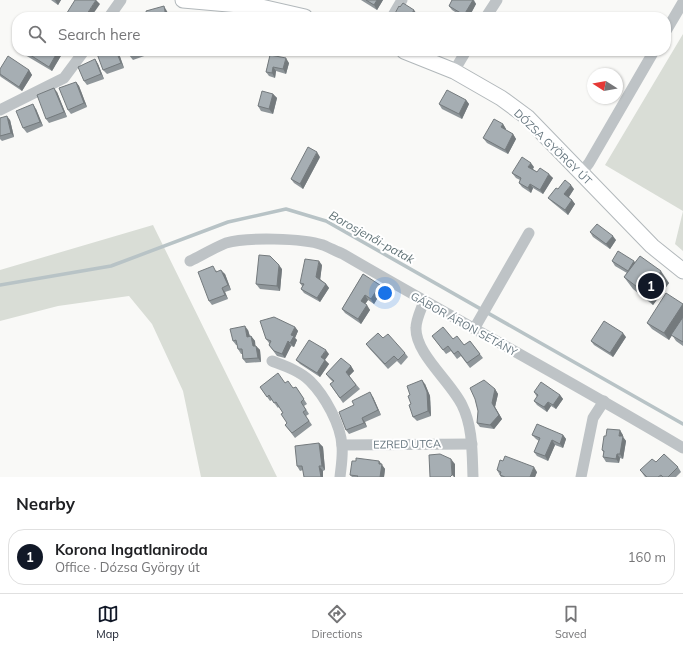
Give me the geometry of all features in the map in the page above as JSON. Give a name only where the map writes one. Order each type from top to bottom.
[{"type":"main road","points":[[183,0],[243,2],[284,12]]},
{"type":"main road","name":"DÓZSA GYÖRGY ÚT","points":[[416,56],[454,71],[501,98],[526,117],[652,246],[683,271]]},
{"type":"street","points":[[113,12],[121,0]]},
{"type":"street","points":[[395,12],[402,0]]},
{"type":"street","points":[[489,12],[497,0]]},
{"type":"street","points":[[671,22],[683,2]]},
{"type":"street","points":[[0,110],[64,78],[80,56]]},
{"type":"street","points":[[454,71],[463,56]]},
{"type":"street","points":[[581,173],[589,162],[651,56]]},
{"type":"street","points":[[474,329],[529,233]]},
{"type":"street","name":"GÁBOR ÁRON SÉTÁNY","points":[[190,261],[226,243],[242,241],[278,239],[322,245],[343,254],[424,301],[604,401],[683,448]]},
{"type":"street","points":[[424,301],[418,316],[416,328],[418,341],[424,353],[453,388],[463,406],[469,424],[472,444],[473,477]]},
{"type":"street","points":[[272,361],[291,369],[309,380],[324,397],[337,426],[342,445],[340,477]]},
{"type":"street","points":[[581,477],[593,418],[604,401]]},
{"type":"street","name":"EZRED UTCA","points":[[342,445],[472,444]]},
{"type":"shaded area","points":[[683,34],[683,211],[605,165]]},
{"type":"shaded area","points":[[683,211],[683,251],[675,244]]},
{"type":"shaded area","points":[[153,225],[277,477],[201,477],[183,391],[152,324],[129,296],[58,306],[0,321],[0,270]]},
{"type":"building","points":[[75,0],[96,0],[88,12],[68,12]]},
{"type":"building","points":[[366,0],[377,0],[374,5]]},
{"type":"building","points":[[452,0],[473,0],[466,12],[459,12],[449,6]]},
{"type":"building","points":[[403,3],[414,10],[413,12],[396,12],[399,6],[400,7]]},
{"type":"building","points":[[164,6],[165,12],[146,12]]},
{"type":"building","points":[[8,56],[29,70],[19,87],[0,74],[0,69]]},
{"type":"building","points":[[32,56],[55,56],[49,67]]},
{"type":"building","points":[[98,56],[118,56],[121,63],[103,70]]},
{"type":"building","points":[[270,56],[286,58],[283,69],[273,67],[272,73],[266,72]]},
{"type":"building","points":[[95,59],[101,74],[84,81],[78,67]]},
{"type":"building","points":[[76,82],[84,103],[68,110],[59,88]]},
{"type":"building","points":[[54,88],[64,112],[46,119],[37,95]]},
{"type":"building","points":[[447,90],[466,100],[459,114],[439,104]]},
{"type":"building","points":[[262,91],[273,94],[269,109],[258,106]]},
{"type":"building","points":[[33,104],[40,122],[23,128],[16,111]]},
{"type":"building","points":[[7,116],[11,133],[0,136],[0,118]]},
{"type":"building","points":[[494,119],[503,124],[501,127],[513,134],[505,150],[483,138]]},
{"type":"building","points":[[308,147],[317,152],[300,184],[291,179]]},
{"type":"building","points":[[522,157],[531,163],[528,167],[537,172],[540,168],[549,174],[540,190],[530,184],[528,188],[519,183],[521,178],[512,173]]},
{"type":"building","points":[[565,180],[571,185],[564,194],[572,200],[565,210],[548,198]]},
{"type":"building","points":[[597,224],[613,236],[606,244],[590,232]]},
{"type":"building","points":[[618,251],[634,261],[628,271],[612,261]]},
{"type":"building","points":[[259,255],[270,256],[279,265],[277,286],[256,284]]},
{"type":"building","points":[[640,256],[661,271],[645,293],[624,277]]},
{"type":"building","points":[[305,259],[319,261],[316,277],[326,284],[317,298],[301,289],[304,284],[300,283]]},
{"type":"building","points":[[213,266],[216,272],[221,270],[228,285],[222,288],[225,295],[209,301],[198,272]]},
{"type":"building","points":[[363,274],[380,285],[371,299],[365,295],[361,301],[367,305],[358,319],[342,309]]},
{"type":"building","points":[[666,293],[683,304],[664,333],[647,323]]},
{"type":"building","points":[[274,317],[295,327],[291,335],[294,336],[290,343],[288,341],[282,354],[274,351],[269,345],[271,341],[266,339],[260,321]]},
{"type":"building","points":[[683,317],[683,342],[671,335]]},
{"type":"building","points":[[604,321],[623,333],[610,353],[591,341]]},
{"type":"building","points":[[245,326],[247,337],[251,336],[253,346],[256,346],[258,358],[243,359],[242,349],[238,349],[236,340],[233,341],[230,329]]},
{"type":"building","points":[[443,327],[453,339],[457,336],[464,345],[470,341],[480,354],[467,363],[458,351],[454,354],[448,346],[443,350],[432,336]]},
{"type":"building","points":[[378,333],[383,338],[388,334],[405,353],[398,360],[394,356],[385,364],[366,344]]},
{"type":"building","points":[[309,340],[326,350],[321,357],[325,360],[317,373],[296,360]]},
{"type":"building","points":[[341,358],[351,366],[346,372],[356,385],[340,398],[330,384],[334,381],[326,374]]},
{"type":"building","points":[[278,373],[285,383],[288,381],[293,388],[296,387],[304,399],[301,402],[306,410],[303,412],[309,421],[292,433],[285,425],[287,423],[276,402],[274,403],[269,395],[267,397],[260,387]]},
{"type":"building","points":[[422,380],[427,392],[428,411],[413,417],[409,405],[411,404],[407,386]]},
{"type":"building","points":[[484,380],[495,389],[492,403],[499,415],[490,425],[477,423],[478,411],[470,388]]},
{"type":"building","points":[[541,382],[560,395],[553,405],[548,402],[544,407],[534,401],[538,395],[534,392]]},
{"type":"building","points":[[370,392],[378,410],[362,418],[364,423],[346,430],[339,412],[354,405],[352,401]]},
{"type":"building","points":[[537,424],[563,435],[560,444],[552,440],[545,456],[534,452],[540,438],[532,435]]},
{"type":"building","points":[[607,429],[620,430],[619,436],[623,436],[620,454],[617,454],[616,459],[603,457],[604,451],[602,450],[604,436],[606,436]]},
{"type":"building","points":[[319,443],[322,466],[319,466],[321,477],[304,477],[302,466],[297,466],[295,446]]},
{"type":"building","points":[[440,454],[451,459],[452,475],[450,477],[430,477],[429,455]]},
{"type":"building","points":[[664,454],[678,467],[668,477],[663,477],[661,475],[658,477],[647,477],[640,470],[652,459],[656,462]]},
{"type":"building","points":[[505,456],[534,467],[530,477],[505,477],[500,475],[501,472],[497,470],[500,460],[503,461]]},
{"type":"building","points":[[356,458],[379,461],[379,464],[382,464],[380,477],[357,477],[358,476],[350,475],[352,461],[356,461]]},
{"type":"waterway","name":"Borosjenői-patak","points":[[0,285],[111,266],[228,222],[286,209],[326,221],[683,424]]},
{"type":"place","name":"Korona Ingatlaniroda","points":[[651,286]]}]
